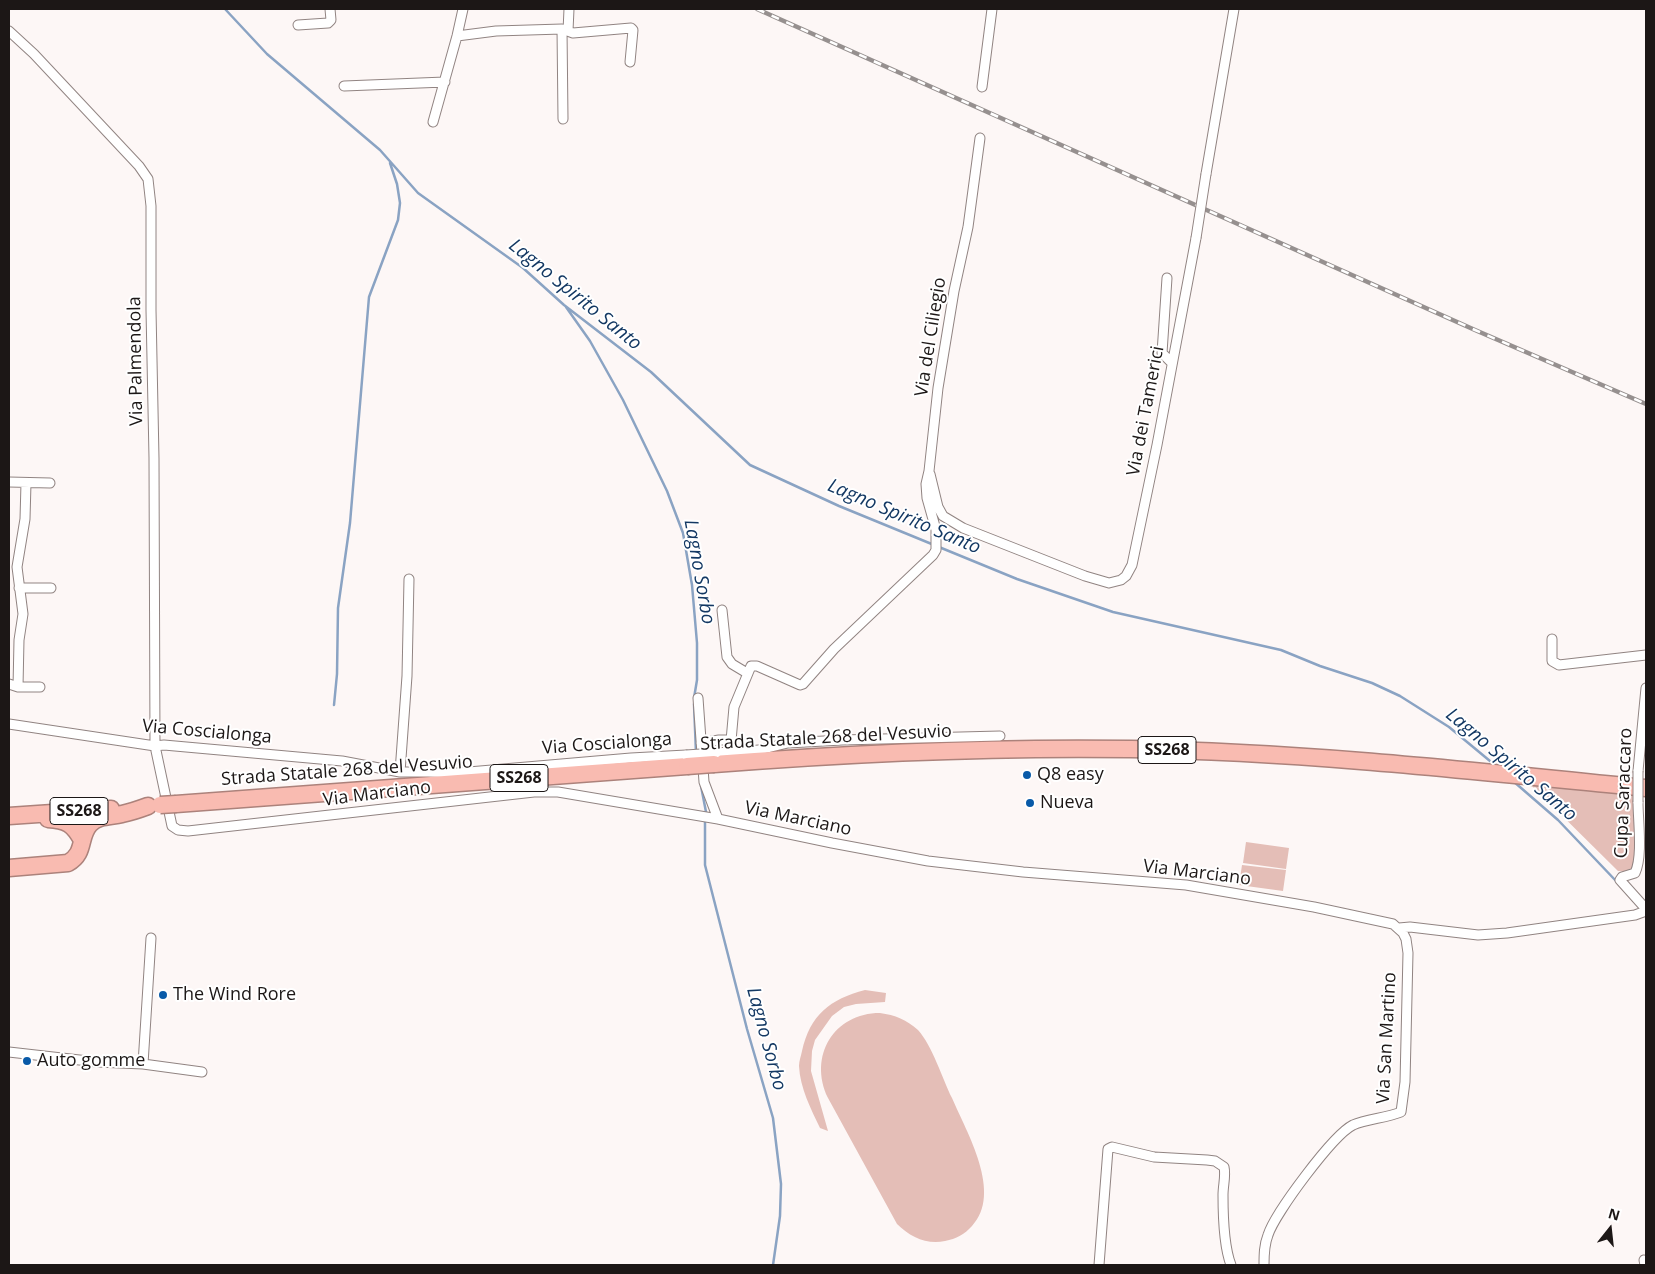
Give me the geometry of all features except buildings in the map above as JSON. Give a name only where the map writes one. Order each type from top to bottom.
[{"type":"highway","name":"Strada Statale 268 del Vesuvio","points":[[9,817],[351,791],[715,758],[1029,749],[1132,749],[1362,760],[1646,788]]},
{"type":"highway","name":"SS268","points":[[9,868],[68,863],[80,851],[85,830],[97,819],[161,805]]},
{"type":"highway","points":[[9,817],[70,823],[82,840]]},
{"type":"street","points":[[298,25],[328,23],[331,20],[330,9]]},
{"type":"street","points":[[433,122],[457,36],[462,9]]},
{"type":"street","points":[[563,119],[565,30],[569,9]]},
{"type":"street","points":[[982,87],[992,9]]},
{"type":"street","name":"Via dei Tamerici","points":[[929,471],[938,506],[943,516],[964,528],[1085,576],[1109,583],[1121,580],[1126,576],[1132,565],[1157,445],[1196,238],[1234,9]]},
{"type":"street","points":[[457,36],[496,31],[565,30],[573,33],[631,28],[630,62]]},
{"type":"street","name":"Via Palmendola","points":[[9,31],[34,54],[148,178],[151,206],[154,458],[154,746],[172,826],[178,830],[188,831]]},
{"type":"street","points":[[344,86],[444,82]]},
{"type":"street","name":"Via del Ciliegio","points":[[747,673],[753,665],[800,685],[803,684],[834,649],[936,550],[936,530],[927,498],[926,484],[938,388],[954,291],[968,227],[980,138]]},
{"type":"street","points":[[1167,278],[1162,352],[1172,363]]},
{"type":"street","points":[[9,482],[50,483]]},
{"type":"street","points":[[26,483],[25,519],[13,568],[19,588],[23,614],[13,685],[40,687]]},
{"type":"street","points":[[400,772],[407,676],[409,579]]},
{"type":"street","points":[[19,588],[50,588]]},
{"type":"street","points":[[722,610],[727,657],[732,664],[747,673],[734,706],[730,752]]},
{"type":"street","points":[[1552,639],[1552,661],[1559,665],[1646,655]]},
{"type":"street","name":"Cupa Saraccaro","points":[[1646,688],[1638,771],[1639,846],[1637,869],[1635,873],[1622,877],[1620,880],[1646,910]]},
{"type":"street","points":[[698,698],[704,782],[718,819]]},
{"type":"street","name":"Via Coscialonga","points":[[9,724],[154,746],[164,744],[342,762],[370,765],[400,772],[457,772],[631,758],[686,760]]},
{"type":"street","points":[[715,758],[730,752],[759,750],[788,743],[1000,736]]},
{"type":"street","points":[[701,743],[731,740]]},
{"type":"street","name":"Via Marciano","points":[[188,831],[534,792],[558,792],[718,819],[928,861],[1023,872],[1186,885],[1381,921],[1399,928],[1410,927],[1478,935],[1507,933],[1635,914],[1646,910]]},
{"type":"street","name":"Via San Martino","points":[[1264,1265],[1266,1242],[1276,1217],[1316,1163],[1341,1134],[1353,1125],[1402,1112],[1406,1064],[1408,954],[1406,939],[1399,928]]},
{"type":"street","points":[[143,1064],[151,938]]},
{"type":"street","points":[[9,1052],[97,1062],[143,1064],[202,1072]]},
{"type":"street","points":[[1099,1265],[1108,1149],[1112,1147],[1154,1157],[1208,1160],[1224,1167],[1223,1218],[1231,1265]]},
{"type":"shaded area","points":[[1531,785],[1636,795],[1635,867],[1630,872],[1618,871]]},
{"type":"shaded area","points":[[1246,842],[1289,848],[1286,869],[1243,863]]},
{"type":"shaded area","points":[[1242,865],[1286,870],[1283,891],[1239,885]]},
{"type":"shaded area","points":[[865,990],[886,993],[885,1002],[856,1004],[844,1007],[832,1016],[815,1040],[812,1051],[811,1071],[828,1131],[820,1128],[804,1090],[799,1066],[802,1051],[810,1028],[823,1010],[842,998]]},
{"type":"shaded area","points":[[880,1013],[896,1017],[914,1026],[923,1037],[937,1063],[979,1163],[984,1197],[981,1212],[969,1229],[953,1239],[938,1242],[925,1241],[907,1233],[897,1224],[828,1098],[821,1067],[829,1040],[838,1029],[850,1020],[864,1015]]},
{"type":"waterway","name":"Lagno Spirito Santo","points":[[225,9],[267,54],[380,150],[418,193],[523,268],[564,305],[651,372],[750,465],[839,506],[1017,579],[1113,612],[1281,650],[1320,666],[1372,683],[1400,696],[1449,727],[1496,766]]},
{"type":"waterway","points":[[334,705],[337,674],[338,608],[350,523],[369,297],[398,220],[400,203],[397,184],[390,163]]},
{"type":"waterway","name":"Lagno Sorbo","points":[[566,307],[590,341],[623,400],[667,491],[683,533],[692,585],[697,643],[697,680],[694,698]]},
{"type":"waterway","name":"Lagno Sorbo","points":[[694,704],[696,753]]},
{"type":"waterway","name":"Lagno Spirito Santo","points":[[1513,781],[1558,820],[1617,882]]},
{"type":"waterway","name":"Lagno Sorbo","points":[[701,786],[706,812]]},
{"type":"waterway","name":"Lagno Sorbo","points":[[705,822],[705,865],[747,1029],[773,1118],[781,1184],[780,1216],[773,1265]]},
{"type":"railway","points":[[757,9],[1475,330],[1646,404]]},
{"type":"place","name":"Q8 easy","points":[[1027,775]]},
{"type":"place","name":"Nueva","points":[[1030,803]]},
{"type":"place","name":"The Wind Rore","points":[[163,995]]},
{"type":"place","name":"Auto gomme","points":[[27,1061]]}]
